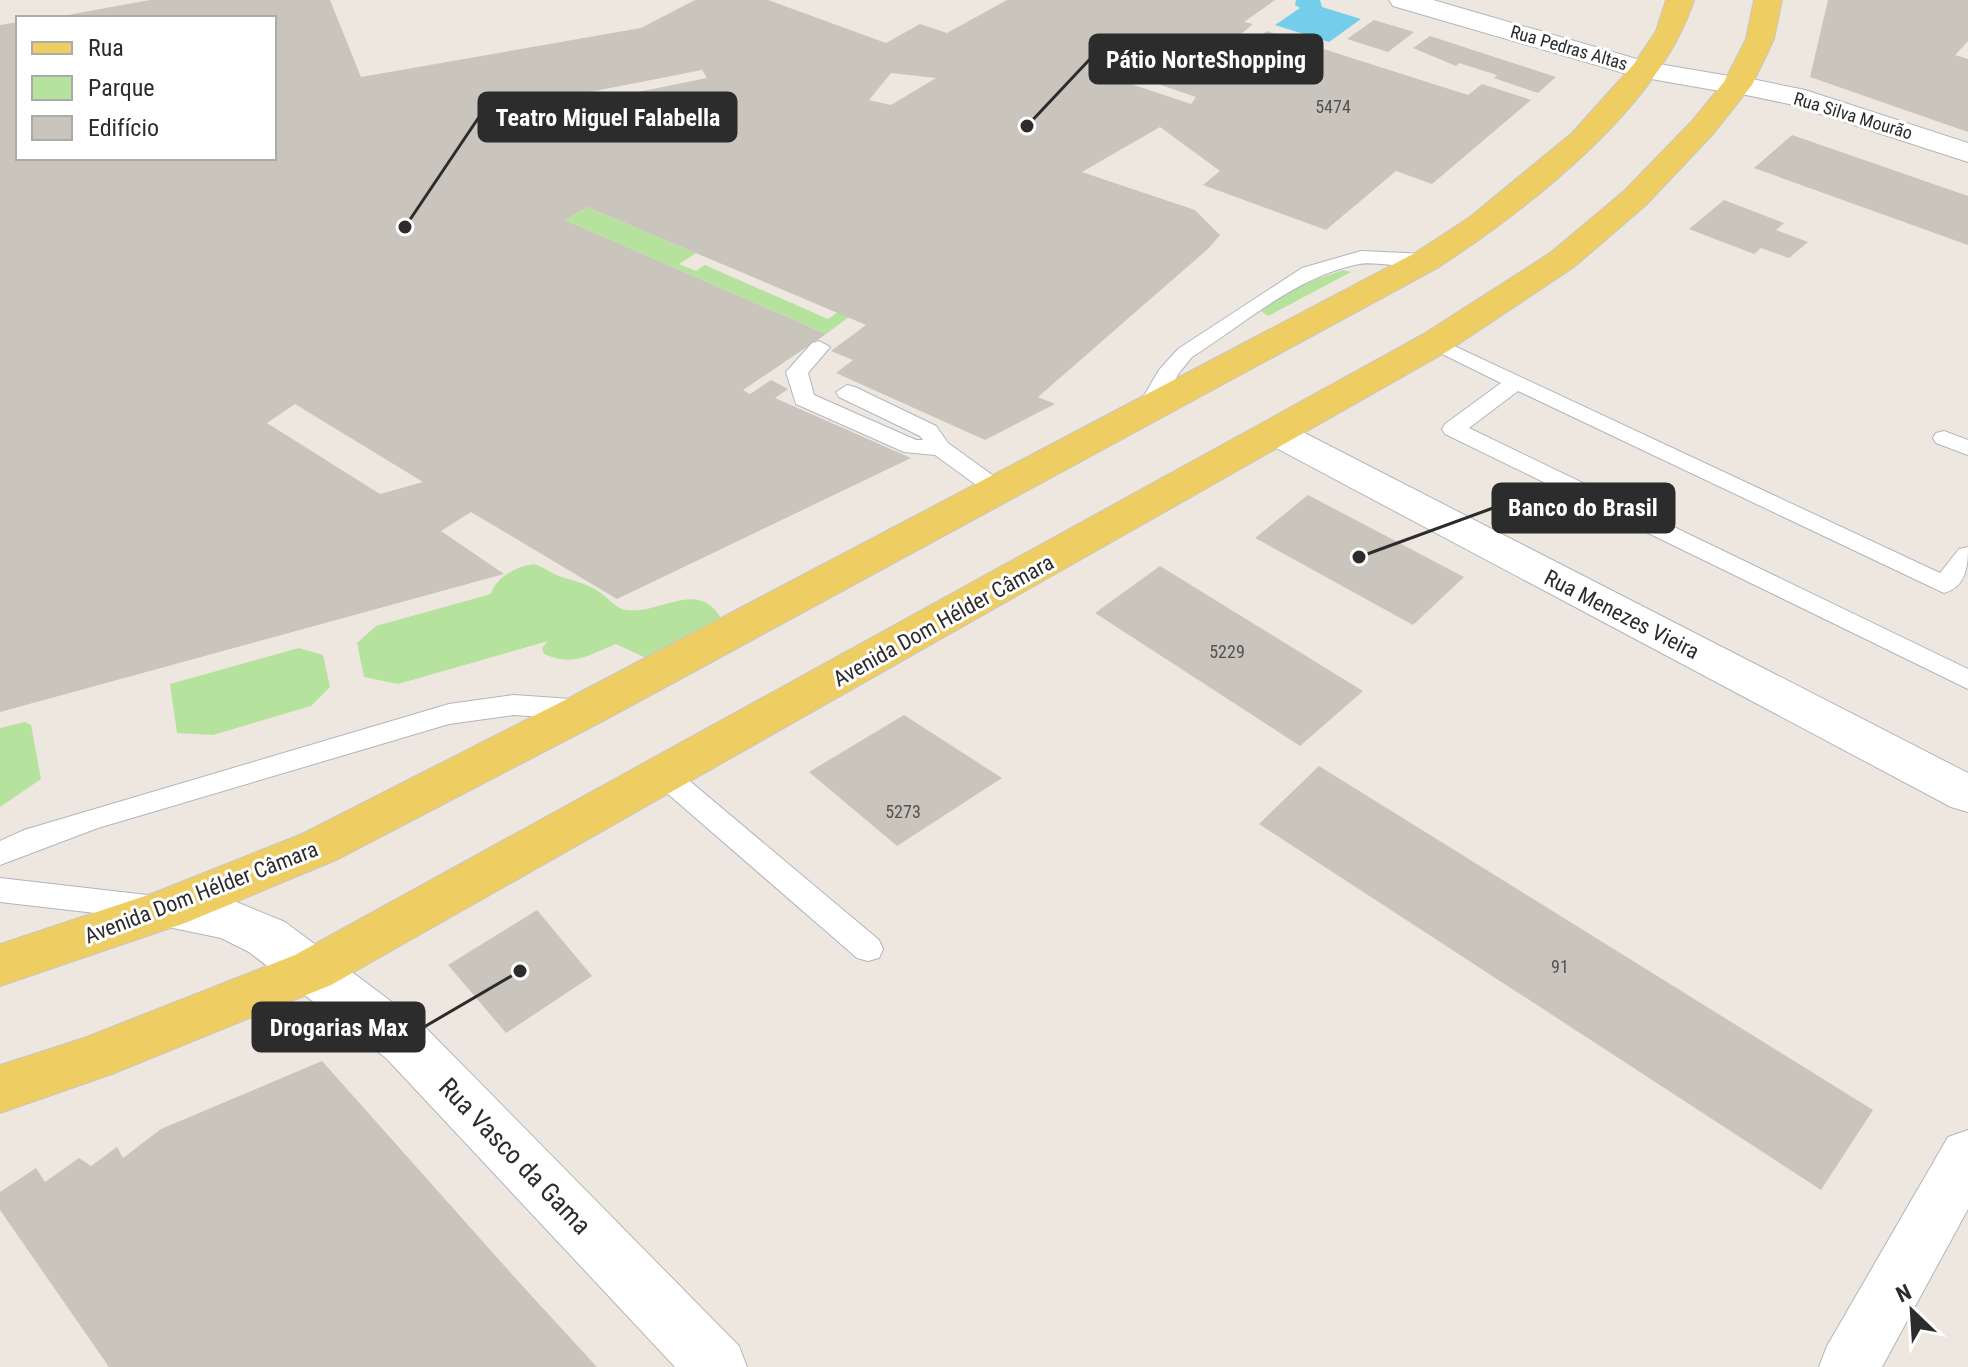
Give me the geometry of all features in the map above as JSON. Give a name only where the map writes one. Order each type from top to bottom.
[{"type":"main road","name":"Avenida Dom Hélder Câmara","points":[[0,965],[167,909],[319,847],[585,710],[1427,260],[1482,224],[1583,139],[1644,70],[1670,31],[1680,0]]},
{"type":"main road","name":"Avenida Dom Hélder Câmara","points":[[0,1089],[93,1058],[313,970],[1435,343],[1573,251],[1635,198],[1703,127],[1737,85],[1760,39],[1768,0]]},
{"type":"street","name":"Rua Pedras Altas","points":[[1403,0],[1644,70],[1737,85]]},
{"type":"street","name":"Rua Silva Mourão","points":[[1737,85],[1795,96],[1968,153]]},
{"type":"street","name":"Rua Menezes Vieira","points":[[1276,433],[1968,794]]},
{"type":"street","name":"Rua Vasco da Gama","points":[[167,909],[229,919],[267,937],[405,1042],[717,1367]]},
{"type":"street","points":[[1849,1367],[1968,1155]]},
{"type":"lane","points":[[1435,343],[1944,585],[1968,555]]},
{"type":"lane","points":[[819,347],[797,372],[804,399],[912,447],[940,448]]},
{"type":"lane","points":[[1515,383],[1453,429],[1968,680]]},
{"type":"lane","points":[[847,392],[928,431],[940,448],[998,490]]},
{"type":"lane","points":[[1944,438],[1968,448]]},
{"type":"lane","points":[[0,854],[34,838],[94,818],[449,714],[514,705],[585,710]]},
{"type":"lane","points":[[663,774],[868,949]]},
{"type":"lane","points":[[0,890],[167,909]]},
{"type":"green space","points":[[587,207],[696,253],[679,264],[696,271],[705,265],[828,319],[838,312],[849,317],[826,334],[565,220]]},
{"type":"green space","points":[[1343,270],[1351,272],[1268,316],[1261,311],[1292,288]]},
{"type":"green space","points":[[534,564],[592,587],[626,610],[693,599],[715,610],[724,624],[661,665],[616,644],[581,658],[555,658],[544,654],[542,648],[548,641],[398,684],[364,677],[357,643],[376,626],[491,594],[508,573]]},
{"type":"green space","points":[[299,648],[323,655],[330,687],[311,706],[213,735],[177,733],[170,684]]},
{"type":"green space","points":[[25,722],[31,725],[41,779],[0,807],[0,728]]},
{"type":"water","points":[[1296,0],[1320,0],[1322,7],[1361,19],[1329,42],[1275,25],[1300,8],[1295,5]]},
{"type":"building","points":[[150,0],[330,0],[361,77],[641,28],[695,0],[768,0],[886,43],[920,24],[947,33],[1007,0],[1275,0],[1244,22],[1253,24],[1235,39],[1249,44],[1267,31],[1468,95],[1482,84],[1531,100],[1432,184],[1396,171],[1326,230],[1203,185],[1220,171],[1160,127],[1082,172],[1195,210],[1220,235],[1038,397],[1055,404],[985,440],[836,373],[853,360],[831,351],[866,325],[587,207],[565,220],[826,334],[743,390],[750,394],[771,380],[788,389],[775,398],[911,458],[617,599],[471,512],[441,531],[504,574],[0,712],[0,25],[16,22],[16,160],[276,160],[276,16],[62,16]],"holes":[[[1108,67],[1196,97],[1191,104],[1098,73]],[[702,70],[707,78],[544,111],[539,102]],[[891,73],[936,78],[891,105],[869,100]],[[295,404],[423,482],[380,494],[267,423]]]},
{"type":"building","points":[[1828,0],[1968,0],[1968,41],[1955,55],[1968,59],[1968,132],[1810,77]]},
{"type":"building","points":[[1374,20],[1414,32],[1388,52],[1347,39]]},
{"type":"building","points":[[1430,36],[1556,77],[1538,93],[1494,78],[1497,75],[1459,63],[1456,66],[1413,48]]},
{"type":"building","points":[[1792,135],[1968,196],[1968,245],[1754,168]]},
{"type":"building","points":[[1724,200],[1784,223],[1776,230],[1808,242],[1789,258],[1761,248],[1754,254],[1689,229]]},
{"type":"building","points":[[1308,495],[1464,577],[1413,625],[1255,538]]},
{"type":"building","points":[[1160,566],[1363,691],[1300,746],[1095,613]]},
{"type":"building","points":[[904,715],[1002,778],[897,846],[809,772]]},
{"type":"building","points":[[1319,766],[1873,1110],[1821,1190],[1259,824]]},
{"type":"building","points":[[537,910],[592,976],[506,1033],[448,965]]},
{"type":"building","points":[[322,1061],[597,1367],[109,1367],[0,1210],[0,1192],[36,1168],[45,1182],[79,1158],[91,1166],[117,1147],[123,1158],[161,1129]]},
{"type":"place","name":"Pátio NorteShopping","points":[[1027,126]]},
{"type":"place","name":"Teatro Miguel Falabella","points":[[405,227]]},
{"type":"place","name":"Banco do Brasil","points":[[1359,557]]},
{"type":"place","name":"Drogarias Max","points":[[520,971]]}]
